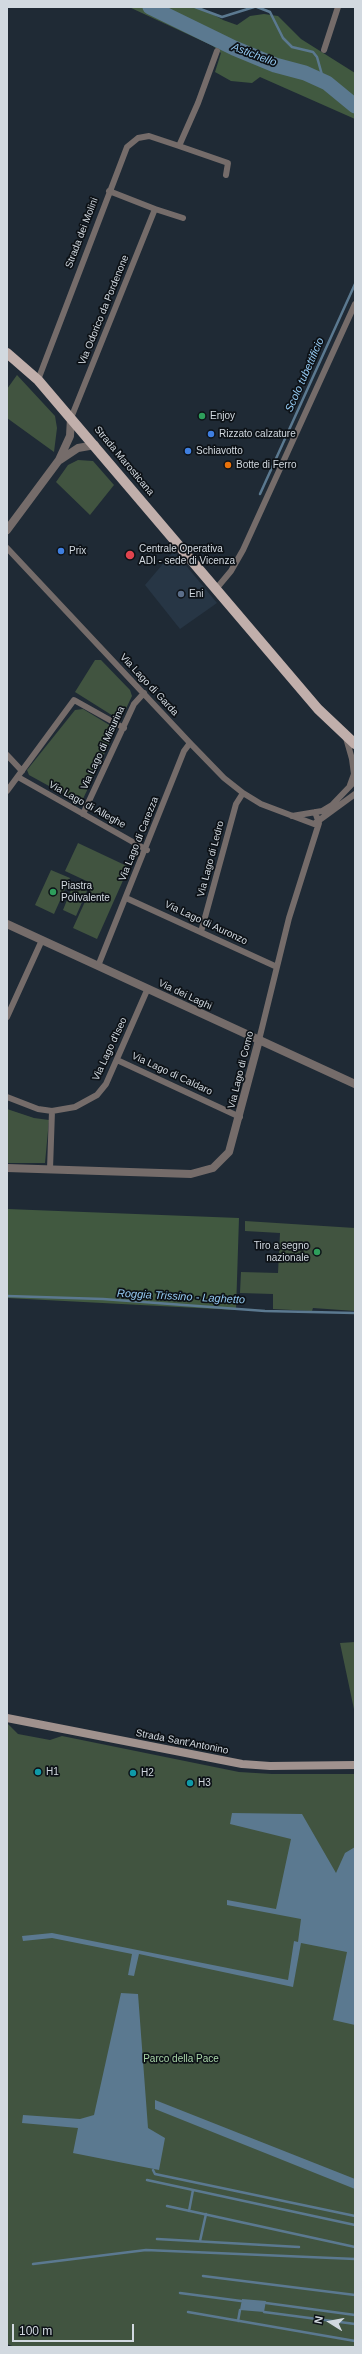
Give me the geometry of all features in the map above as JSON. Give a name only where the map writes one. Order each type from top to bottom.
[{"type":"main road","name":"Strada Marosticana","points":[[7,353],[38,380],[95,445],[318,709],[355,744]]},
{"type":"main road","name":"Strada Sant'Antonino","points":[[7,1718],[242,1764],[270,1766],[355,1765]]},
{"type":"street","points":[[324,50],[338,7]]},
{"type":"street","points":[[179,146],[198,103],[217,51]]},
{"type":"street","name":"Strada dei Molini","points":[[38,380],[126,148],[138,138],[149,136],[228,163],[226,175]]},
{"type":"street","points":[[109,191],[183,218]]},
{"type":"street","name":"Via Odorico da Pordenone","points":[[71,418],[155,209]]},
{"type":"street","points":[[216,589],[231,571],[242,550],[355,304]]},
{"type":"street","points":[[7,530],[59,460],[70,436],[71,418]]},
{"type":"street","points":[[59,460],[78,448],[95,445]]},
{"type":"street","name":"Via Lago di Garda","points":[[7,548],[224,778],[243,793],[261,804],[314,824],[318,823]]},
{"type":"street","name":"Via Lago di Misurina","points":[[83,814],[134,704],[144,693]]},
{"type":"street","points":[[7,791],[74,700],[124,728]]},
{"type":"street","points":[[346,737],[352,759],[354,774],[349,786]]},
{"type":"street","name":"Via Lago di Carezza","points":[[98,966],[146,850],[184,751],[190,743]]},
{"type":"street","points":[[7,755],[22,771]]},
{"type":"street","name":"Via Lago di Alleghe","points":[[18,777],[146,850]]},
{"type":"street","points":[[292,816],[315,812],[332,805],[355,781]]},
{"type":"street","name":"Via Lago di Ledro","points":[[201,932],[236,804],[243,793]]},
{"type":"street","points":[[315,812],[318,823],[355,794]]},
{"type":"street","name":"Via Lago di Como","points":[[7,1168],[191,1174],[213,1168],[229,1152],[240,1117],[291,910],[318,823]]},
{"type":"street","name":"Via Lago di Auronzo","points":[[126,898],[277,967]]},
{"type":"street","name":"Via dei Laghi","points":[[7,924],[355,1084]]},
{"type":"street","points":[[7,1017],[42,940]]},
{"type":"street","name":"Via Lago d'Iseo","points":[[7,1097],[38,1109],[52,1111],[75,1106],[97,1095],[106,1084],[148,988]]},
{"type":"street","name":"Via Lago di Caldaro","points":[[117,1060],[240,1117]]},
{"type":"street","points":[[50,1169],[52,1111]]},
{"type":"shaded area","name":"Eni","points":[[174,551],[217,603],[180,629],[145,585]]},
{"type":"shaded area","points":[[232,1813],[302,1814],[336,1873],[345,1853],[355,1847],[355,2025],[333,2020],[347,1952],[301,1943],[293,1987],[139,1954],[134,1976],[128,1975],[132,1954],[52,1938],[23,1941],[22,1936],[52,1933],[288,1980],[294,1941],[298,1942],[301,1919],[227,1905],[227,1900],[276,1909],[291,1839],[230,1824]]},
{"type":"shaded area","points":[[121,1993],[138,1994],[148,2128],[165,2138],[159,2170],[73,2153],[78,2128],[22,2123],[23,2115],[80,2119],[94,2115]]},
{"type":"shaded area","points":[[155,2100],[355,2179],[355,2189],[155,2109]]},
{"type":"shaded area","points":[[242,2299],[266,2301],[264,2312],[240,2310]]},
{"type":"green space","points":[[129,7],[200,7],[223,20],[237,25],[250,16],[264,14],[278,16],[301,39],[355,73],[355,119],[260,77],[252,83],[231,81],[215,72],[221,53],[213,46]]},
{"type":"green space","points":[[17,375],[55,416],[57,428],[54,452],[7,418],[7,389]]},
{"type":"green space","points":[[78,460],[93,461],[114,485],[90,515],[56,482],[68,465]]},
{"type":"green space","points":[[95,660],[101,660],[130,690],[132,696],[122,717],[118,719],[75,692]]},
{"type":"green space","points":[[83,709],[116,729],[82,801],[78,802],[29,775],[27,770],[75,710]]},
{"type":"green space","points":[[78,843],[129,867],[97,939],[73,928],[93,884],[65,871]]},
{"type":"green space","name":"Piastra Polivalente","points":[[51,870],[70,878],[54,914],[35,905]]},
{"type":"green space","points":[[73,885],[87,891],[76,916],[63,910]]},
{"type":"green space","points":[[7,1109],[34,1118],[49,1120],[45,1163],[7,1163]]},
{"type":"green space","points":[[7,1209],[239,1218],[236,1310],[7,1298]]},
{"type":"green space","name":"Tiro a segno nazionale","points":[[245,1221],[355,1228],[355,1311],[313,1308],[312,1311],[273,1309],[273,1294],[240,1293],[241,1272],[278,1273],[280,1233],[245,1231]]},
{"type":"green space","points":[[355,1642],[355,1714],[340,1643]]},
{"type":"green space","name":"Parco della Pace","points":[[7,1723],[18,1734],[50,1740],[62,1736],[239,1772],[272,1774],[355,1774],[355,2347],[15,2347],[7,2344]]},
{"type":"waterway","name":"Astichello","points":[[150,7],[234,48],[275,65],[305,73],[327,83],[355,106]]},
{"type":"waterway","points":[[195,7],[222,17],[254,7]]},
{"type":"waterway","points":[[257,7],[270,12],[283,38],[292,47],[313,52],[317,57],[324,82]]},
{"type":"waterway","name":"Scolo tubettificio","points":[[260,494],[355,284]]},
{"type":"waterway","name":"Roggia Trissino - Laghetto","points":[[7,1296],[103,1299],[265,1311],[355,1313]]},
{"type":"waterway","points":[[153,2170],[155,2174],[355,2216]]},
{"type":"waterway","points":[[147,2180],[355,2225]]},
{"type":"waterway","points":[[189,2211],[193,2190]]},
{"type":"waterway","points":[[167,2206],[355,2247]]},
{"type":"waterway","points":[[200,2241],[206,2214]]},
{"type":"waterway","points":[[157,2239],[299,2247]]},
{"type":"waterway","points":[[33,2264],[146,2250],[355,2259]]},
{"type":"waterway","points":[[203,2276],[355,2295]]},
{"type":"waterway","points":[[180,2293],[241,2301]]},
{"type":"waterway","points":[[266,2303],[355,2315]]},
{"type":"waterway","points":[[238,2321],[240,2310]]},
{"type":"waterway","points":[[188,2312],[355,2341]]},
{"type":"waterway","points":[[264,2312],[355,2324]]},
{"type":"place","name":"Enjoy","points":[[202,416]]},
{"type":"place","name":"Rizzato calzature","points":[[211,434]]},
{"type":"place","name":"Schiavotto","points":[[188,451]]},
{"type":"place","name":"Botte di Ferro","points":[[228,465]]},
{"type":"place","name":"Prix","points":[[61,551]]},
{"type":"place","name":"Centrale Operativa ADI - sede di Vicenza","points":[[130,555]]},
{"type":"place","name":"Eni","points":[[181,594]]},
{"type":"place","name":"Piastra Polivalente","points":[[53,892]]},
{"type":"place","name":"Tiro a segno nazionale","points":[[317,1252]]},
{"type":"place","name":"H1","points":[[38,1772]]},
{"type":"place","name":"H2","points":[[133,1773]]},
{"type":"place","name":"H3","points":[[190,1783]]}]
